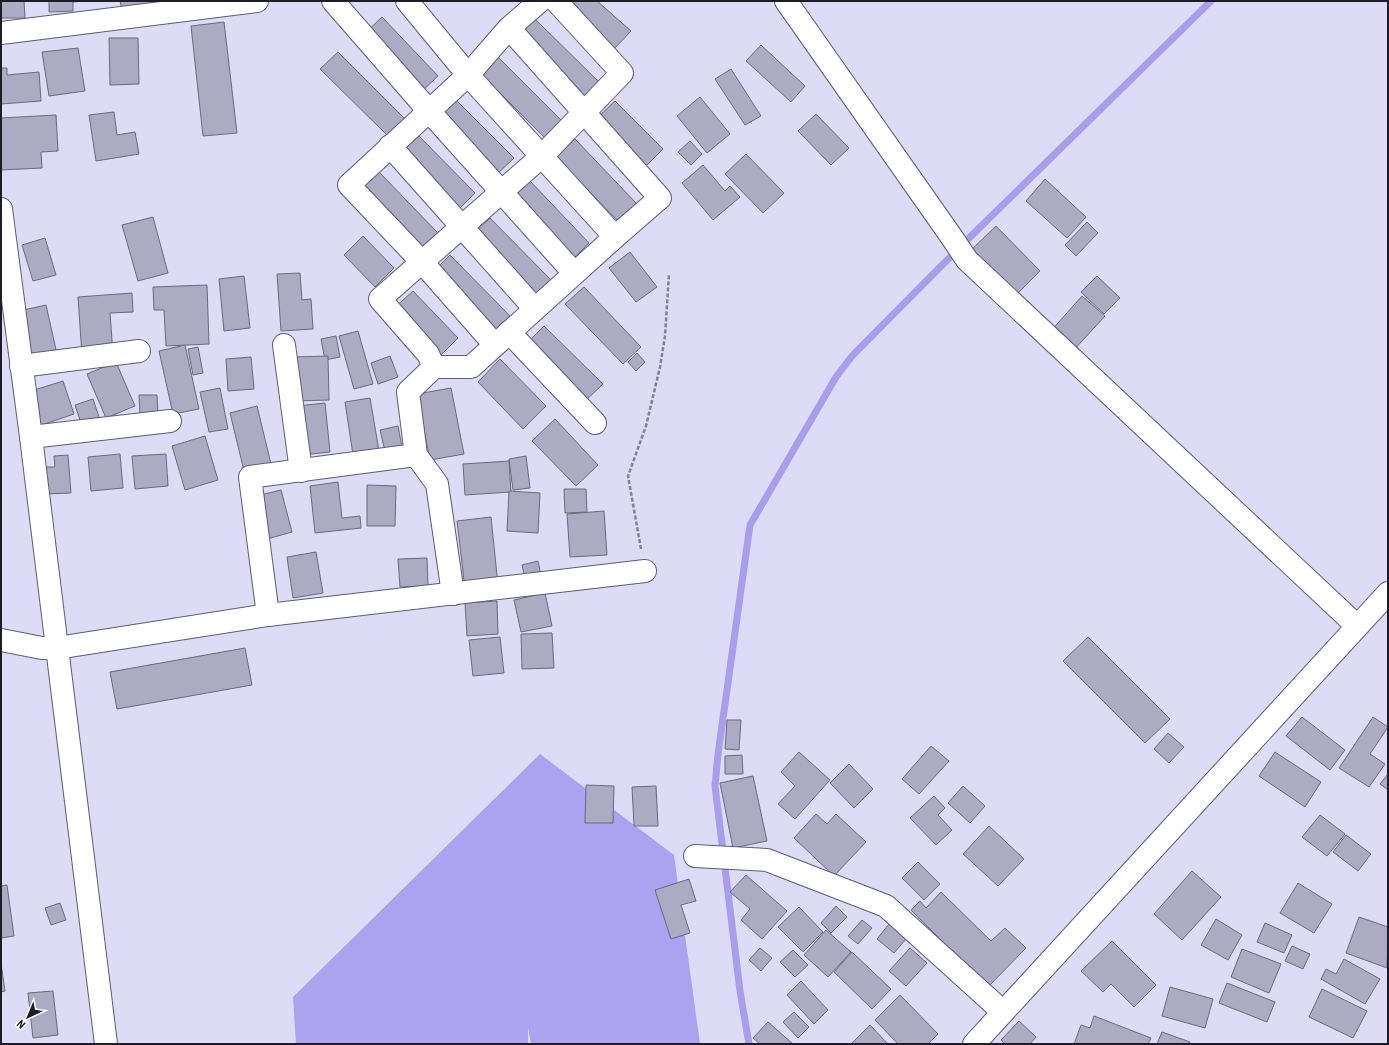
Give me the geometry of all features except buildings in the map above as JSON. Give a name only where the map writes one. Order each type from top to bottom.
[{"type":"street","points":[[1,33],[257,1]]},
{"type":"street","points":[[333,1],[574,273]]},
{"type":"street","points":[[407,1],[468,75],[615,237]]},
{"type":"street","points":[[540,1],[509,28],[468,75],[390,146],[349,186],[422,262],[595,423]]},
{"type":"street","points":[[434,368],[428,354],[380,299],[542,156],[622,73],[556,1]]},
{"type":"street","points":[[786,1],[967,260],[1357,626]]},
{"type":"street","points":[[453,594],[437,484],[416,455],[408,392],[434,368],[471,367],[574,273],[660,198],[509,28]]},
{"type":"street","points":[[390,146],[534,309]]},
{"type":"street","points":[[1,209],[31,437],[106,1044]]},
{"type":"street","points":[[284,345],[301,471]]},
{"type":"street","points":[[21,366],[139,351]]},
{"type":"street","points":[[31,437],[170,421]]},
{"type":"street","points":[[268,615],[250,477],[416,455]]},
{"type":"street","points":[[1,640],[42,648],[57,648],[268,615],[645,571]]},
{"type":"street","points":[[974,1044],[1388,593]]},
{"type":"street","points":[[695,856],[767,860],[886,906],[1003,1012]]},
{"type":"path","points":[[645,571],[628,476],[646,426],[660,367],[666,336],[669,274]]},
{"type":"shaded area","points":[[540,754],[674,855],[700,1044],[531,1044],[528,1027],[528,1044],[296,1044],[293,997]]},
{"type":"waterway","points":[[749,1044],[740,991],[715,786],[718,754],[750,525],[836,377],[852,356],[966,241],[1211,1]]}]
